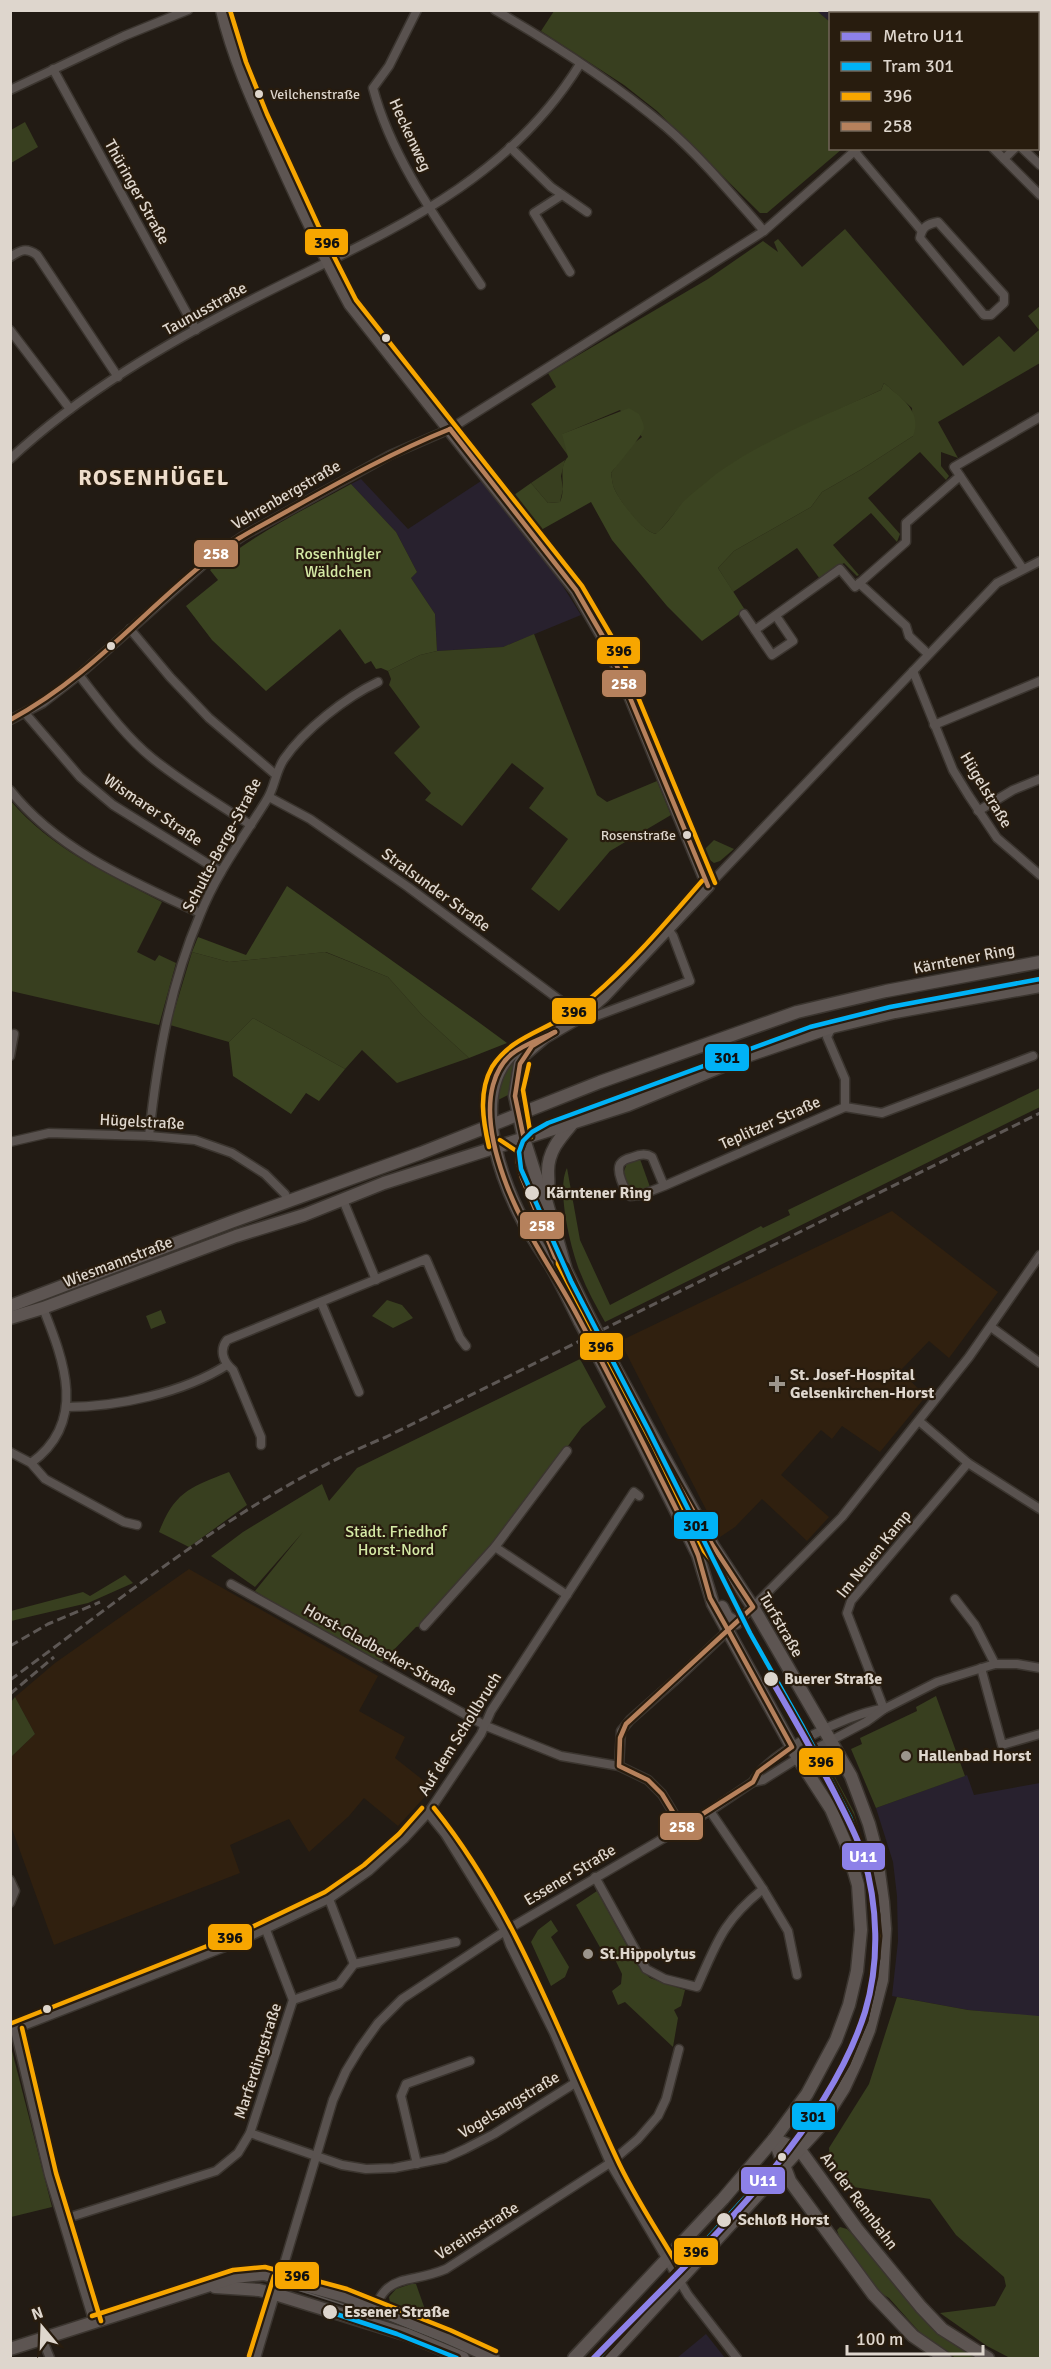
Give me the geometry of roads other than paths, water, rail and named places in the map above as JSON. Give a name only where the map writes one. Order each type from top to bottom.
[{"type":"main road","points":[[222,10],[231,45],[246,85],[327,262],[350,304],[576,590],[590,612],[626,686],[708,886],[604,996],[581,1016],[531,1047],[519,1065],[515,1096],[524,1139]]},
{"type":"main road","name":"Kärntener Ring","points":[[231,1222],[492,1125],[600,1082],[797,1012],[886,991],[1041,962]]},
{"type":"main road","points":[[304,1215],[384,1183],[628,1105],[747,1056],[832,1027],[895,1012],[1041,986]]},
{"type":"main road","points":[[496,1146],[492,1125],[491,1091],[500,1069],[509,1056],[524,1044],[545,1037]]},
{"type":"main road","points":[[546,1200],[550,1190],[548,1175],[550,1155],[558,1139],[572,1124]]},
{"type":"main road","name":"Turfstraße","points":[[524,1139],[584,1319]]},
{"type":"main road","name":"Turfstraße","points":[[496,1146],[505,1178],[522,1220],[584,1319],[652,1448],[753,1607],[851,1776],[876,1850],[883,1902],[884,1954],[878,1997],[857,2060],[844,2088],[800,2150],[608,2358]]},
{"type":"main road","name":"Wiesmannstraße","points":[[10,1318],[43,1308],[236,1236],[304,1215]]},
{"type":"main road","name":"Wiesmannstraße","points":[[10,1306],[231,1222]]},
{"type":"main road","name":"Turfstraße","points":[[574,2358],[667,2261],[774,2139],[807,2094],[836,2040],[849,2005],[861,1941],[860,1901],[846,1844],[826,1800],[795,1752],[732,1626],[713,1604],[698,1555],[652,1448]]},
{"type":"main road","points":[[774,2139],[794,2188],[873,2294],[913,2336],[945,2358]]},
{"type":"main road","name":"An der Rennbahn","points":[[774,2139],[800,2150],[857,2229],[942,2329],[988,2358]]},
{"type":"main road","points":[[10,2349],[246,2274],[264,2274],[344,2296],[493,2358]]},
{"type":"main road","points":[[208,2287],[259,2290],[275,2294],[408,2335],[455,2357]]},
{"type":"street","points":[[10,90],[188,10]]},
{"type":"street","name":"Heckenweg","points":[[417,10],[389,66],[374,88],[379,111],[430,209]]},
{"type":"street","points":[[495,10],[580,64],[666,128],[702,163],[764,231]]},
{"type":"street","name":"Taunusstraße","points":[[10,459],[70,409],[196,330],[430,209],[490,166],[510,147],[556,99],[580,64]]},
{"type":"street","name":"Thüringer Straße","points":[[53,69],[196,330]]},
{"type":"street","points":[[510,147],[562,195],[586,212]]},
{"type":"street","points":[[857,150],[921,230],[920,238],[984,315],[991,315],[1004,303],[1004,295],[938,222],[929,223],[921,230]]},
{"type":"street","name":"Vehrenbergstraße","points":[[10,720],[25,713],[79,675],[211,558],[243,536],[370,465],[450,429],[764,231],[857,150]]},
{"type":"street","points":[[995,150],[1041,195]]},
{"type":"street","points":[[1004,159],[1013,150]]},
{"type":"street","points":[[1024,150],[1041,165]]},
{"type":"street","points":[[562,195],[534,213],[570,272]]},
{"type":"street","points":[[430,209],[481,285]]},
{"type":"street","points":[[10,258],[20,250],[30,249],[37,255],[118,377]]},
{"type":"street","points":[[10,330],[70,409]]},
{"type":"street","points":[[1023,569],[954,467],[1041,417]]},
{"type":"street","points":[[755,630],[840,569],[855,587],[906,542],[906,524],[960,476]]},
{"type":"street","points":[[708,886],[997,583],[1041,561]]},
{"type":"street","points":[[859,583],[906,626],[909,636],[928,654]]},
{"type":"street","points":[[744,614],[772,655],[793,641],[776,616]]},
{"type":"street","points":[[130,629],[170,677],[209,718],[276,775]]},
{"type":"street","name":"Hügelstraße","points":[[913,671],[953,770],[978,811],[997,838],[1041,874]]},
{"type":"street","points":[[79,675],[150,757],[251,825]]},
{"type":"street","points":[[934,725],[1041,681]]},
{"type":"street","name":"Schulte-Berge-Straße","points":[[149,1136],[155,1082],[165,1027],[179,972],[200,913],[221,872],[269,797],[284,760],[304,735],[363,689],[378,682]]},
{"type":"street","name":"Wismarer Straße","points":[[25,713],[80,777],[113,805],[221,872]]},
{"type":"street","points":[[978,811],[1013,790],[1041,779]]},
{"type":"street","points":[[10,790],[36,816],[86,856],[200,913]]},
{"type":"street","name":"Stralsunder Straße","points":[[269,797],[310,819],[408,887],[581,1016]]},
{"type":"street","points":[[581,1016],[586,1018],[596,1016],[690,981],[673,936],[668,929]]},
{"type":"street","name":"Teplitzer Straße","points":[[664,1186],[649,1154],[638,1155],[620,1164],[620,1177],[630,1196],[641,1195],[664,1186],[845,1107],[845,1079],[827,1037],[832,1027]]},
{"type":"street","points":[[10,1056],[14,1034]]},
{"type":"street","points":[[845,1107],[882,1113],[1033,1056]]},
{"type":"street","name":"Hügelstraße","points":[[10,1142],[49,1134],[149,1136],[195,1140],[232,1153],[265,1174],[293,1200]]},
{"type":"street","points":[[293,1200],[304,1215]]},
{"type":"street","points":[[343,1200],[376,1280]]},
{"type":"street","points":[[682,1827],[662,1794],[648,1780],[619,1766],[621,1731],[630,1720],[753,1607],[842,1517],[920,1421],[991,1327],[1041,1255]]},
{"type":"street","points":[[261,1445],[261,1437],[233,1370],[227,1365],[222,1352],[222,1346],[227,1340],[426,1259],[460,1338],[466,1346]]},
{"type":"street","points":[[321,1302],[359,1392]]},
{"type":"street","points":[[31,1463],[49,1448],[66,1407],[65,1366],[43,1308]]},
{"type":"street","points":[[991,1327],[1041,1364]]},
{"type":"street","points":[[66,1407],[96,1406],[152,1395],[201,1378],[227,1365]]},
{"type":"street","points":[[920,1421],[968,1463],[1041,1509]]},
{"type":"street","points":[[424,1626],[495,1547],[567,1451]]},
{"type":"street","points":[[10,1452],[31,1463],[45,1479],[124,1522],[137,1524]]},
{"type":"street","name":"Im Neuen Kamp","points":[[884,1708],[847,1613],[851,1601],[968,1463]]},
{"type":"street","name":"Auf dem Schollbruch","points":[[94,2323],[49,2175],[13,2030],[266,1929],[329,1899],[369,1870],[404,1839],[428,1813],[486,1726],[491,1711],[634,1492],[639,1496]]},
{"type":"street","points":[[495,1547],[567,1595]]},
{"type":"street","name":"Horst-Gladbecker-Straße","points":[[231,1584],[486,1726],[561,1756],[619,1766]]},
{"type":"street","points":[[955,1599],[975,1625],[995,1664]]},
{"type":"street","points":[[795,1752],[827,1736],[867,1722],[884,1708],[937,1682],[995,1664],[1017,1664],[1041,1668]]},
{"type":"street","points":[[981,1668],[1002,1745],[1041,1734]]},
{"type":"street","points":[[795,1752],[827,1736],[865,1712],[884,1708]]},
{"type":"street","name":"Essener Straße","points":[[256,2358],[333,2100],[360,2048],[378,2023],[402,1999],[505,1930],[711,1811],[753,1782],[764,1780],[795,1752]]},
{"type":"street","points":[[711,1811],[788,1931],[796,1975]]},
{"type":"street","points":[[428,1813],[445,1834],[505,1930],[510,1945],[554,2033],[610,2163],[679,2281],[701,2314],[737,2358]]},
{"type":"street","points":[[595,1877],[646,1969],[665,1978],[697,1987],[723,1929],[741,1907],[763,1889]]},
{"type":"street","points":[[10,1880],[15,1891],[10,1903]]},
{"type":"street","points":[[329,1899],[354,1964]]},
{"type":"street","name":"Marferdingstraße","points":[[64,2219],[216,2171],[231,2160],[250,2133],[293,2000],[266,1929]]},
{"type":"street","points":[[293,2000],[339,1984],[354,1964],[456,1942]]},
{"type":"street","name":"Vereinsstraße","points":[[370,2323],[373,2307],[380,2296],[396,2281],[434,2274],[446,2269],[610,2163],[638,2139],[658,2116],[666,2099],[679,2049]]},
{"type":"street","points":[[417,2164],[401,2096],[402,2089],[406,2084],[470,2061]]},
{"type":"street","name":"Vogelsangstraße","points":[[318,2155],[342,2165],[366,2169],[417,2164],[445,2158],[475,2144],[575,2083]]},
{"type":"street","name":"Marferdingstraße","points":[[250,2133],[318,2155]]},
{"type":"street","points":[[42,2339],[50,2358]]},
{"type":"tram line","name":"301","points":[[598,2358],[784,2155],[820,2108],[846,2063],[864,2020],[876,1958],[876,1915],[868,1867],[850,1817],[750,1633],[571,1281],[521,1169],[519,1152],[523,1141],[532,1132],[548,1123],[810,1027],[890,1007],[1040,979]]},
{"type":"tram line","points":[[611,1366],[620,1392]]},
{"type":"tram line","points":[[295,2289],[391,2320],[463,2349]]},
{"type":"tram line","name":"301","points":[[330,2312],[397,2334],[457,2358]]},
{"type":"railway","points":[[10,1680],[145,1580],[239,1515],[336,1459],[386,1437],[1040,1113]]},
{"type":"railway","points":[[10,1646],[48,1624],[100,1602]]},
{"type":"railway","points":[[10,1694],[54,1657]]},
{"type":"metro line","name":"U11","points":[[594,2358],[710,2240],[786,2153],[819,2107],[845,2060],[865,2012],[870,1993],[875,1954],[874,1913],[863,1855],[827,1779],[771,1679]]},
{"type":"place","name":"Veilchenstraße","points":[[259,94]]},
{"type":"place","name":"Rosenstraße","points":[[687,835]]},
{"type":"place","name":"Kärntener Ring","points":[[532,1193]]},
{"type":"place","name":"St. Josef-Hospital Gelsenkirchen-Horst","points":[[777,1384]]},
{"type":"place","name":"Buerer Straße","points":[[771,1679]]},
{"type":"place","name":"Hallenbad Horst","points":[[906,1756]]},
{"type":"place","name":"St.Hippolytus","points":[[588,1954]]},
{"type":"place","name":"Schloß Horst","points":[[724,2220]]},
{"type":"place","name":"Essener Straße","points":[[330,2312]]},
{"type":"district","name":"ROSENHÜGEL","points":[[154,477]]},
{"type":"park label","name":"Rosenhügler Wäldchen","points":[[338,563]]},
{"type":"park label","name":"Städt. Friedhof Horst-Nord","points":[[396,1541]]}]
